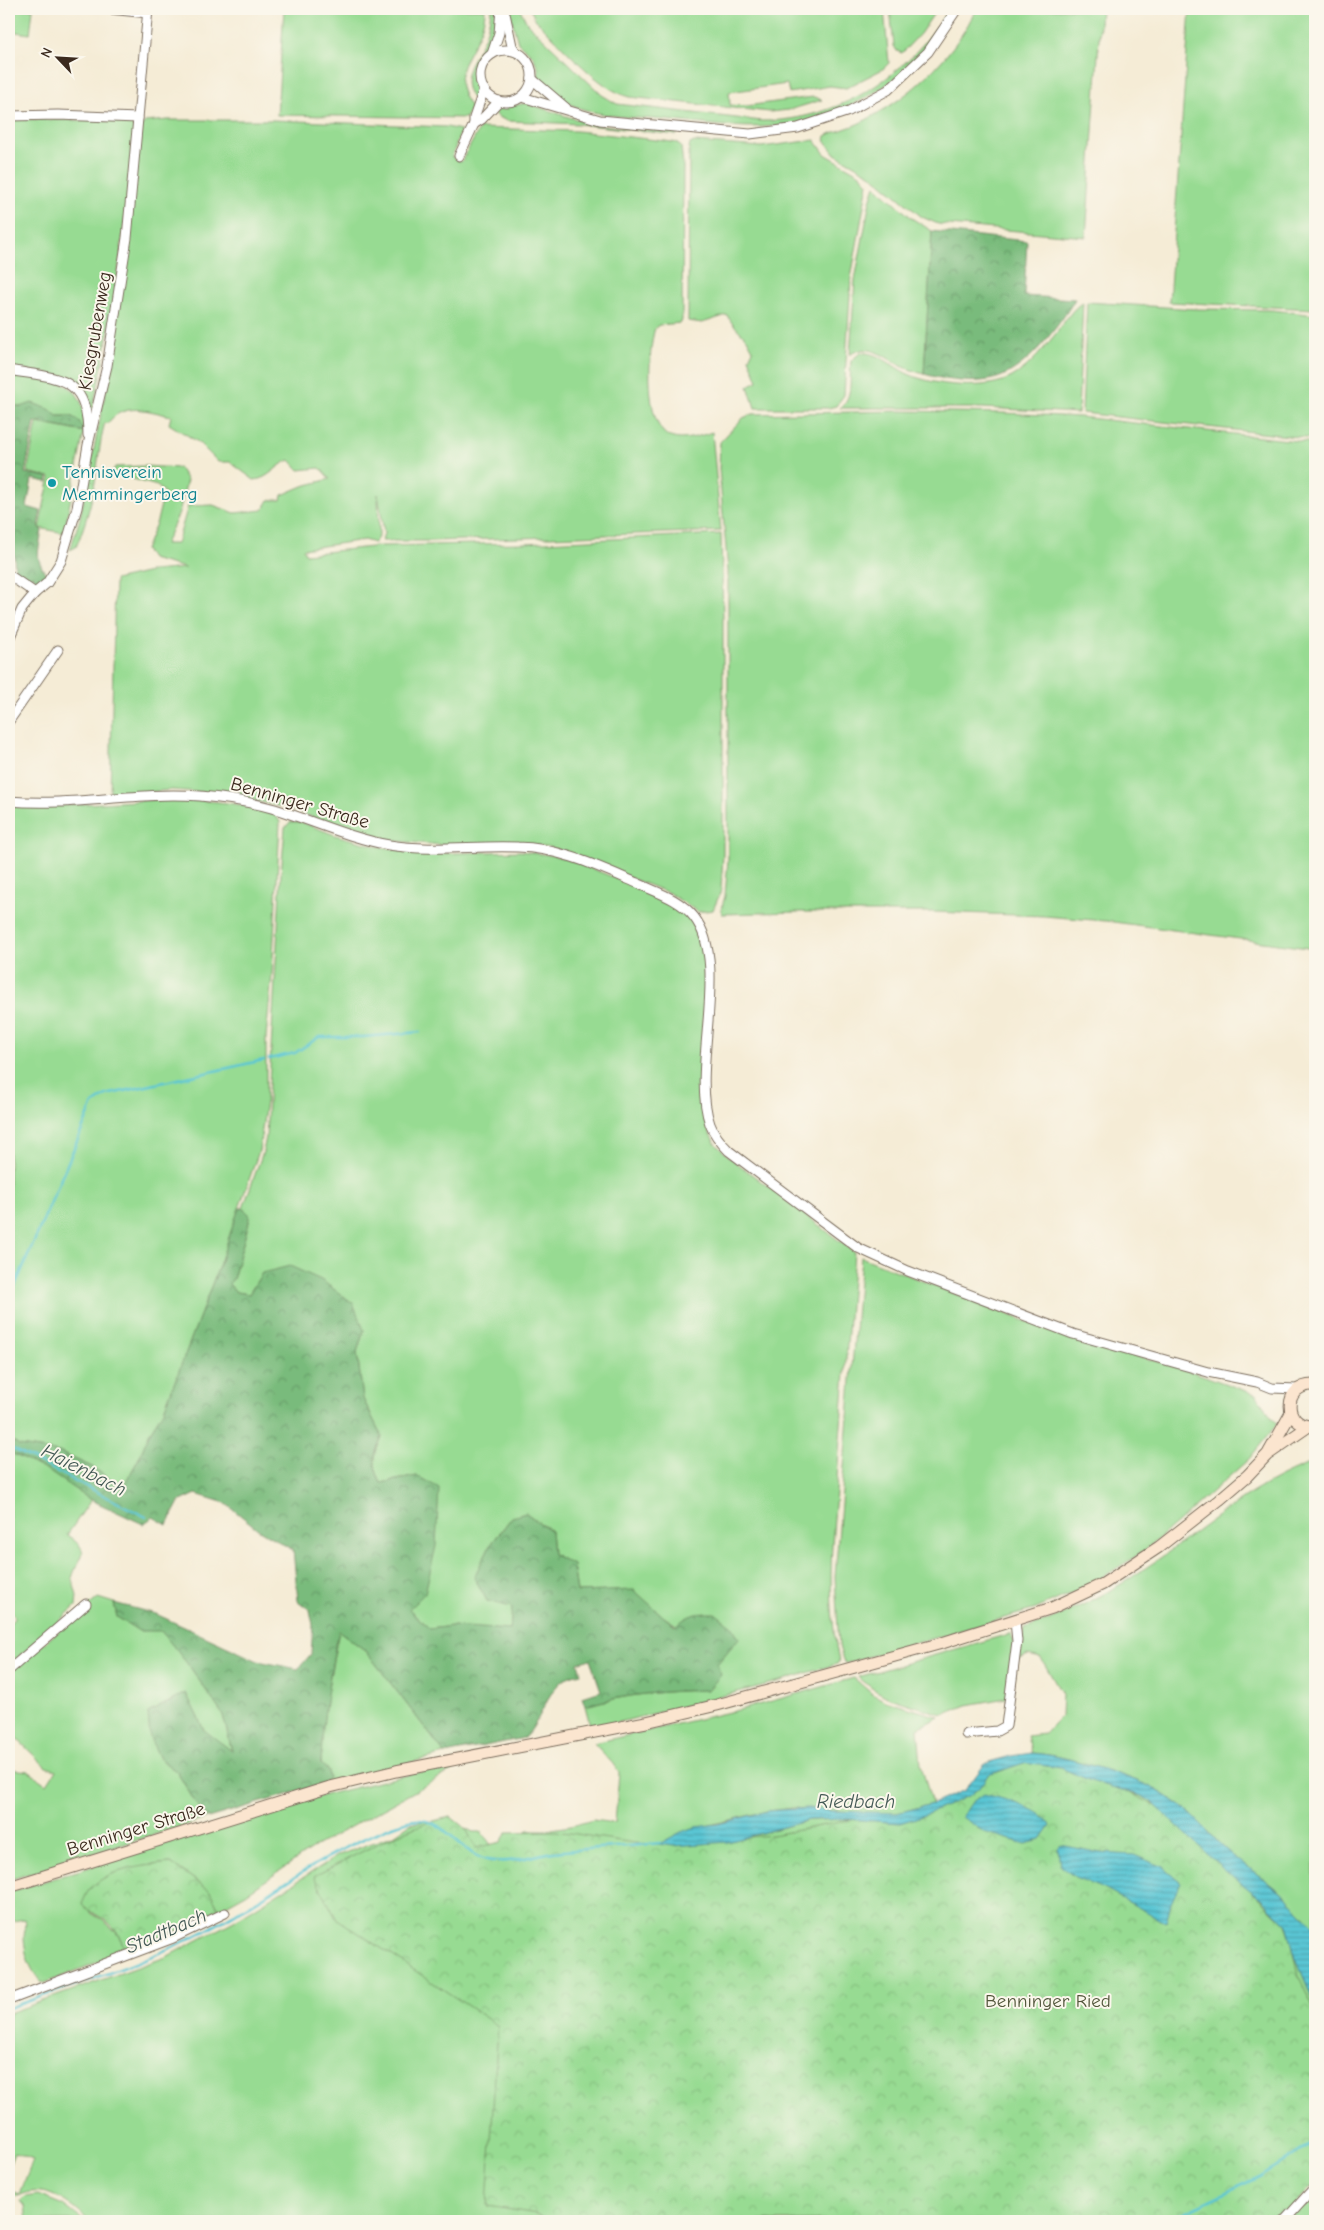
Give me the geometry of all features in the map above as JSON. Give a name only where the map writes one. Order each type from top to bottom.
[{"type":"main road","points":[[1267,1455],[1291,1408],[1297,1389],[1313,1383]]},
{"type":"main road","points":[[1291,1408],[1298,1422],[1312,1426]]},
{"type":"main road","points":[[1267,1455],[1312,1426]]},
{"type":"main road","name":"Benninger Straße","points":[[9,1887],[274,1804],[370,1778],[646,1722],[717,1705],[1015,1621],[1078,1596],[1132,1566],[1206,1512],[1247,1476],[1267,1455]]},
{"type":"street","points":[[109,9],[148,11]]},
{"type":"street","points":[[502,9],[512,46],[516,52]]},
{"type":"street","points":[[492,54],[506,50],[516,52],[524,57],[530,65],[532,79],[529,89],[522,97],[511,102],[499,101],[490,96],[484,89],[480,77],[483,64],[492,54],[499,33],[502,9]]},
{"type":"street","points":[[522,97],[554,108],[568,110],[600,120],[632,122],[687,130],[750,134],[798,128],[834,118],[870,101],[904,76],[932,47],[957,9]]},
{"type":"street","name":"Kiesgrubenweg","points":[[9,639],[22,609],[34,593],[47,583],[61,560],[77,508],[88,444],[101,395],[116,311],[126,238],[148,11]]},
{"type":"street","points":[[532,79],[568,110]]},
{"type":"street","points":[[459,156],[474,124],[474,118],[484,89]]},
{"type":"street","points":[[474,124],[482,120],[499,101]]},
{"type":"street","points":[[9,116],[58,115],[138,118]]},
{"type":"street","points":[[9,370],[59,379],[72,384],[81,395],[86,410],[88,444]]},
{"type":"street","points":[[9,575],[34,593]]},
{"type":"street","points":[[9,721],[58,650]]},
{"type":"street","name":"Benninger Straße","points":[[9,801],[71,802],[173,795],[211,797],[265,806],[348,834],[388,845],[437,849],[527,847],[576,858],[670,898],[693,916],[704,934],[708,956],[705,1096],[708,1116],[713,1130],[729,1151],[838,1234],[858,1248],[890,1264],[1055,1328],[1208,1372],[1257,1382],[1272,1388]]},
{"type":"street","points":[[1272,1388],[1297,1389]]},
{"type":"street","points":[[1272,1388],[1291,1408]]},
{"type":"street","points":[[9,1670],[86,1604]]},
{"type":"street","points":[[966,1734],[997,1731],[1006,1726],[1017,1641],[1015,1621]]},
{"type":"street","points":[[9,2000],[172,1938],[225,1913]]},
{"type":"street","points":[[1284,2221],[1315,2187]]},
{"type":"green space","points":[[9,9],[33,9],[30,34],[9,31]]},
{"type":"green space","points":[[284,9],[485,9],[483,23],[462,69],[460,81],[463,93],[471,107],[466,118],[277,115]]},
{"type":"green space","points":[[491,9],[496,9],[495,34],[492,44],[479,59],[475,67],[476,91],[474,99],[468,90],[466,83],[467,75],[485,36]]},
{"type":"green space","points":[[509,9],[520,9],[527,23],[602,95],[617,104],[762,121],[790,119],[818,113],[844,103],[869,90],[914,54],[932,33],[948,9],[952,9],[920,56],[903,72],[864,98],[843,109],[799,123],[749,127],[625,117],[598,113],[571,105],[556,96],[539,81],[538,68],[533,56],[518,43]]},
{"type":"green space","points":[[530,9],[884,9],[889,63],[883,69],[846,88],[830,86],[789,93],[787,84],[729,92],[730,105],[746,106],[814,97],[822,100],[789,110],[770,112],[629,97],[605,85],[592,75],[536,20]]},
{"type":"green space","points":[[890,9],[937,9],[920,34],[902,53],[897,51],[894,46]]},
{"type":"green space","points":[[976,9],[1101,9],[1086,237],[938,224],[922,217],[870,174],[835,154],[825,141],[826,136],[866,120],[893,104],[922,81],[958,40]]},
{"type":"green space","points":[[1190,9],[1315,9],[1315,309],[1169,302]]},
{"type":"green space","points":[[526,103],[599,125],[676,132],[677,135],[579,124],[507,121],[498,117],[495,113],[496,109]]},
{"type":"green space","points":[[9,119],[122,121],[131,123],[134,129],[118,275],[106,347],[90,419],[84,393],[78,386],[61,377],[50,374],[9,368]]},
{"type":"green space","points":[[168,120],[273,120],[447,127],[461,130],[452,157],[461,162],[480,128],[577,131],[678,143],[681,147],[683,164],[682,320],[681,323],[659,325],[655,328],[651,353],[650,387],[656,418],[662,430],[670,437],[686,439],[712,432],[721,531],[433,541],[382,541],[384,533],[378,494],[379,536],[374,543],[364,540],[303,549],[306,554],[381,546],[523,543],[721,534],[723,854],[721,891],[713,910],[698,912],[669,893],[550,847],[520,843],[442,845],[395,841],[343,828],[286,808],[227,794],[172,790],[110,795],[115,580],[154,571],[185,568],[151,559],[145,550],[157,521],[164,492],[157,486],[112,473],[115,467],[179,468],[187,480],[179,513],[165,544],[177,544],[188,506],[213,505],[235,513],[263,510],[269,500],[281,500],[282,495],[303,486],[330,479],[320,468],[299,470],[290,460],[268,475],[254,480],[230,462],[218,462],[198,442],[169,424],[171,416],[145,410],[121,412],[107,424],[105,422],[89,510],[76,547],[70,550],[80,518],[107,384],[142,125],[145,122]]},
{"type":"green space","points":[[815,140],[825,154],[860,174],[868,183],[851,278],[844,395],[836,406],[828,408],[755,408],[748,386],[758,381],[749,358],[753,350],[747,339],[727,315],[702,323],[688,321],[689,148],[690,144],[694,142],[761,147]]},
{"type":"green space","points":[[875,186],[913,219],[932,231],[924,374],[901,366],[883,355],[870,350],[856,351],[850,355],[855,280],[870,201]]},
{"type":"green space","points":[[932,231],[1027,241],[1024,296],[1075,299],[1052,333],[1020,366],[997,378],[979,381],[951,380],[924,374]]},
{"type":"green space","points":[[1083,302],[1078,413],[983,408],[840,408],[849,393],[851,361],[860,353],[873,354],[908,374],[932,382],[960,385],[989,384],[1019,373],[1042,350],[1072,312]]},
{"type":"green space","points":[[1087,302],[1196,309],[1273,310],[1315,315],[1315,439],[1082,413]]},
{"type":"green space","points":[[9,373],[52,379],[70,388],[77,395],[82,405],[85,432],[71,416],[57,416],[49,409],[9,404]]},
{"type":"green space","points":[[32,403],[49,409],[57,416],[71,416],[79,421],[85,432],[35,422],[25,473],[48,477],[47,482],[32,479],[27,507],[41,511],[38,525],[42,530],[39,558],[46,574],[42,581],[35,581],[33,574],[28,581],[23,581],[15,576],[14,554],[9,547],[9,527],[14,485],[9,476],[9,404],[21,407]]},
{"type":"green space","points":[[902,411],[1080,417],[1315,443],[1315,949],[1106,921],[1044,916],[933,912],[722,914],[728,860],[728,571],[719,469],[720,442],[743,418],[752,414]]},
{"type":"green space","name":"Tennisverein Memmingerberg","points":[[37,423],[84,432],[64,533],[39,528],[50,477],[27,472]]},
{"type":"green space","points":[[171,799],[213,801],[248,806],[274,815],[280,822],[272,976],[266,1037],[266,1102],[259,1151],[219,1266],[164,1410],[150,1432],[123,1488],[92,1467],[59,1452],[19,1446],[9,1439],[9,806],[49,806]]},
{"type":"green space","points":[[290,822],[301,822],[335,835],[376,846],[424,854],[521,851],[556,856],[653,893],[680,909],[691,919],[702,941],[704,951],[705,981],[701,1092],[709,1132],[715,1143],[729,1157],[854,1252],[832,1545],[832,1604],[839,1662],[837,1664],[777,1682],[593,1729],[590,1725],[585,1706],[646,1694],[708,1690],[717,1664],[723,1655],[664,1617],[634,1591],[577,1592],[573,1565],[553,1554],[551,1531],[526,1513],[512,1517],[489,1547],[487,1601],[512,1607],[510,1631],[452,1626],[430,1629],[409,1609],[417,1476],[381,1483],[378,1476],[375,1460],[382,1437],[363,1399],[357,1352],[364,1330],[262,1273],[249,1294],[236,1292],[229,1284],[233,1279],[249,1222],[249,1214],[243,1208],[263,1152],[266,1137],[281,874],[285,828]]},
{"type":"green space","points":[[239,1208],[243,1208],[249,1214],[249,1222],[233,1279],[229,1284],[236,1292],[249,1294],[262,1273],[290,1266],[321,1280],[353,1303],[364,1330],[357,1352],[363,1399],[382,1437],[375,1455],[376,1470],[381,1483],[417,1476],[439,1488],[436,1546],[425,1593],[409,1609],[430,1629],[452,1626],[510,1630],[512,1607],[487,1601],[474,1577],[489,1547],[512,1517],[526,1513],[551,1531],[553,1554],[573,1565],[577,1592],[634,1590],[676,1626],[685,1618],[694,1615],[715,1613],[732,1626],[739,1638],[717,1664],[721,1675],[708,1690],[646,1694],[585,1706],[582,1697],[601,1691],[590,1659],[578,1663],[581,1673],[568,1677],[553,1691],[535,1724],[524,1738],[445,1754],[366,1651],[339,1631],[332,1664],[323,1730],[321,1764],[328,1770],[329,1778],[323,1784],[208,1818],[195,1802],[177,1772],[160,1759],[150,1738],[148,1713],[186,1693],[204,1730],[232,1751],[223,1715],[190,1667],[161,1631],[139,1631],[117,1617],[114,1603],[156,1614],[258,1661],[298,1669],[311,1654],[313,1625],[310,1610],[298,1601],[293,1550],[259,1530],[225,1503],[196,1494],[179,1502],[167,1525],[153,1517],[143,1524],[91,1500],[48,1471],[9,1452],[9,1439],[19,1446],[59,1452],[92,1467],[123,1488],[150,1432],[164,1410]]},
{"type":"green space","points":[[861,1257],[1056,1333],[1191,1371],[1257,1395],[1277,1424],[1249,1459],[1179,1521],[1144,1551],[1092,1584],[1036,1609],[846,1663],[843,1660],[839,1646],[835,1577]]},
{"type":"green space","points":[[9,1452],[48,1471],[91,1500],[67,1535],[80,1546],[82,1551],[72,1578],[77,1596],[76,1606],[9,1665],[9,1625],[15,1617],[9,1610]]},
{"type":"green space","points":[[1315,1462],[1315,1929],[1287,1898],[1233,1856],[1193,1816],[1167,1796],[1139,1782],[1106,1770],[1060,1757],[1032,1753],[1027,1736],[1044,1734],[1061,1716],[1062,1694],[1041,1658],[1028,1655],[1016,1661],[1025,1629],[1056,1617],[1116,1587],[1248,1496],[1292,1471]]},
{"type":"green space","points":[[98,1598],[114,1603],[117,1617],[139,1631],[161,1630],[190,1667],[223,1715],[232,1751],[204,1731],[186,1693],[148,1713],[160,1759],[177,1772],[195,1802],[208,1818],[9,1880],[9,1772],[11,1769],[28,1771],[47,1784],[56,1770],[46,1767],[9,1731],[9,1673]]},
{"type":"green space","points":[[339,1631],[366,1651],[445,1754],[323,1784],[323,1726]]},
{"type":"green space","points":[[1011,1634],[1014,1641],[1006,1698],[967,1705],[943,1715],[887,1697],[858,1677]]},
{"type":"green space","name":"Benninger Ried","points":[[854,1678],[871,1693],[885,1701],[939,1717],[918,1728],[921,1765],[932,1804],[897,1813],[880,1814],[793,1808],[767,1811],[681,1832],[758,1834],[809,1820],[849,1819],[889,1823],[970,1795],[988,1775],[1024,1763],[1142,1796],[1152,1802],[1264,1901],[1287,1925],[1296,1959],[1315,2005],[1315,2184],[1196,2221],[89,2221],[63,2200],[47,2193],[31,2192],[18,2196],[9,2195],[9,2190],[20,2194],[33,2160],[14,2153],[9,2166],[9,2013],[166,1957],[234,1921],[339,1855],[394,1835],[410,1824],[425,1821],[453,1822],[473,1832],[481,1832],[493,1847],[508,1846],[528,1830],[546,1830],[593,1820],[615,1823],[619,1773],[594,1743],[747,1708]]},
{"type":"green space","name":"Benninger Ried","points":[[1023,1758],[1077,1769],[1170,1813],[1286,1924],[1299,1977],[1315,2011],[1315,2183],[1280,2221],[551,2221],[537,2214],[487,2206],[498,2026],[336,1918],[314,1876],[399,1834],[451,1817],[466,1829],[476,1848],[501,1842],[507,1832],[556,1831],[634,1843],[680,1845],[694,1841],[773,1835],[861,1818],[913,1818],[948,1805],[986,1775],[1004,1770],[1005,1760]]},
{"type":"green space","points":[[464,1764],[316,1846],[246,1894],[219,1909],[209,1890],[171,1863],[151,1865],[109,1875],[89,1891],[91,1913],[113,1929],[126,1951],[45,1983],[41,1982],[37,1977],[27,1956],[24,1938],[25,1919],[13,1921],[9,1912],[9,1892],[321,1796],[411,1774]]},
{"type":"green space","points":[[171,1863],[209,1890],[219,1909],[179,1930],[126,1951],[112,1926],[82,1904],[87,1893],[106,1877],[127,1869]]},
{"type":"green space","points":[[1315,2190],[1315,2221],[1287,2221]]},
{"type":"green space","points":[[38,2195],[63,2205],[84,2221],[27,2221],[25,2206],[21,2201],[25,2197]]},
{"type":"water","points":[[1032,1753],[1088,1764],[1129,1778],[1158,1791],[1187,1811],[1227,1851],[1287,1898],[1315,1929],[1315,2005],[1296,1959],[1287,1925],[1264,1901],[1223,1869],[1152,1802],[1142,1796],[1091,1781],[1061,1768],[1024,1763],[988,1775],[979,1788],[970,1795],[928,1814],[900,1823],[849,1819],[809,1820],[728,1842],[674,1846],[659,1844],[681,1832],[696,1827],[718,1824],[767,1811],[808,1808],[832,1811],[897,1813],[932,1804],[965,1790],[984,1765],[989,1762]]},
{"type":"water","points":[[984,1794],[1011,1801],[1031,1809],[1040,1814],[1051,1826],[1041,1840],[1025,1844],[984,1832],[962,1817],[972,1802]]},
{"type":"water","points":[[1061,1845],[1101,1853],[1134,1855],[1163,1867],[1181,1882],[1171,1903],[1166,1922],[1102,1888],[1075,1877],[1060,1866],[1058,1848]]},
{"type":"waterway","points":[[269,1059],[295,1053],[319,1037],[363,1037],[420,1032]]},
{"type":"waterway","points":[[9,1300],[93,1104],[106,1095],[264,1060]]},
{"type":"waterway","name":"Haienbach","points":[[9,1447],[146,1517]]},
{"type":"waterway","name":"Riedbach","points":[[9,2008],[123,1968],[167,1949],[235,1914],[346,1847],[404,1822],[416,1820],[436,1825],[469,1851],[487,1860],[495,1861],[512,1860],[554,1852],[660,1843]]},
{"type":"waterway","points":[[1165,2221],[1261,2176],[1315,2142]]},
{"type":"place","name":"Tennisverein Memmingerberg","points":[[52,483]]},
{"type":"water label","name":"Stadtbach","points":[[166,1931]]}]
